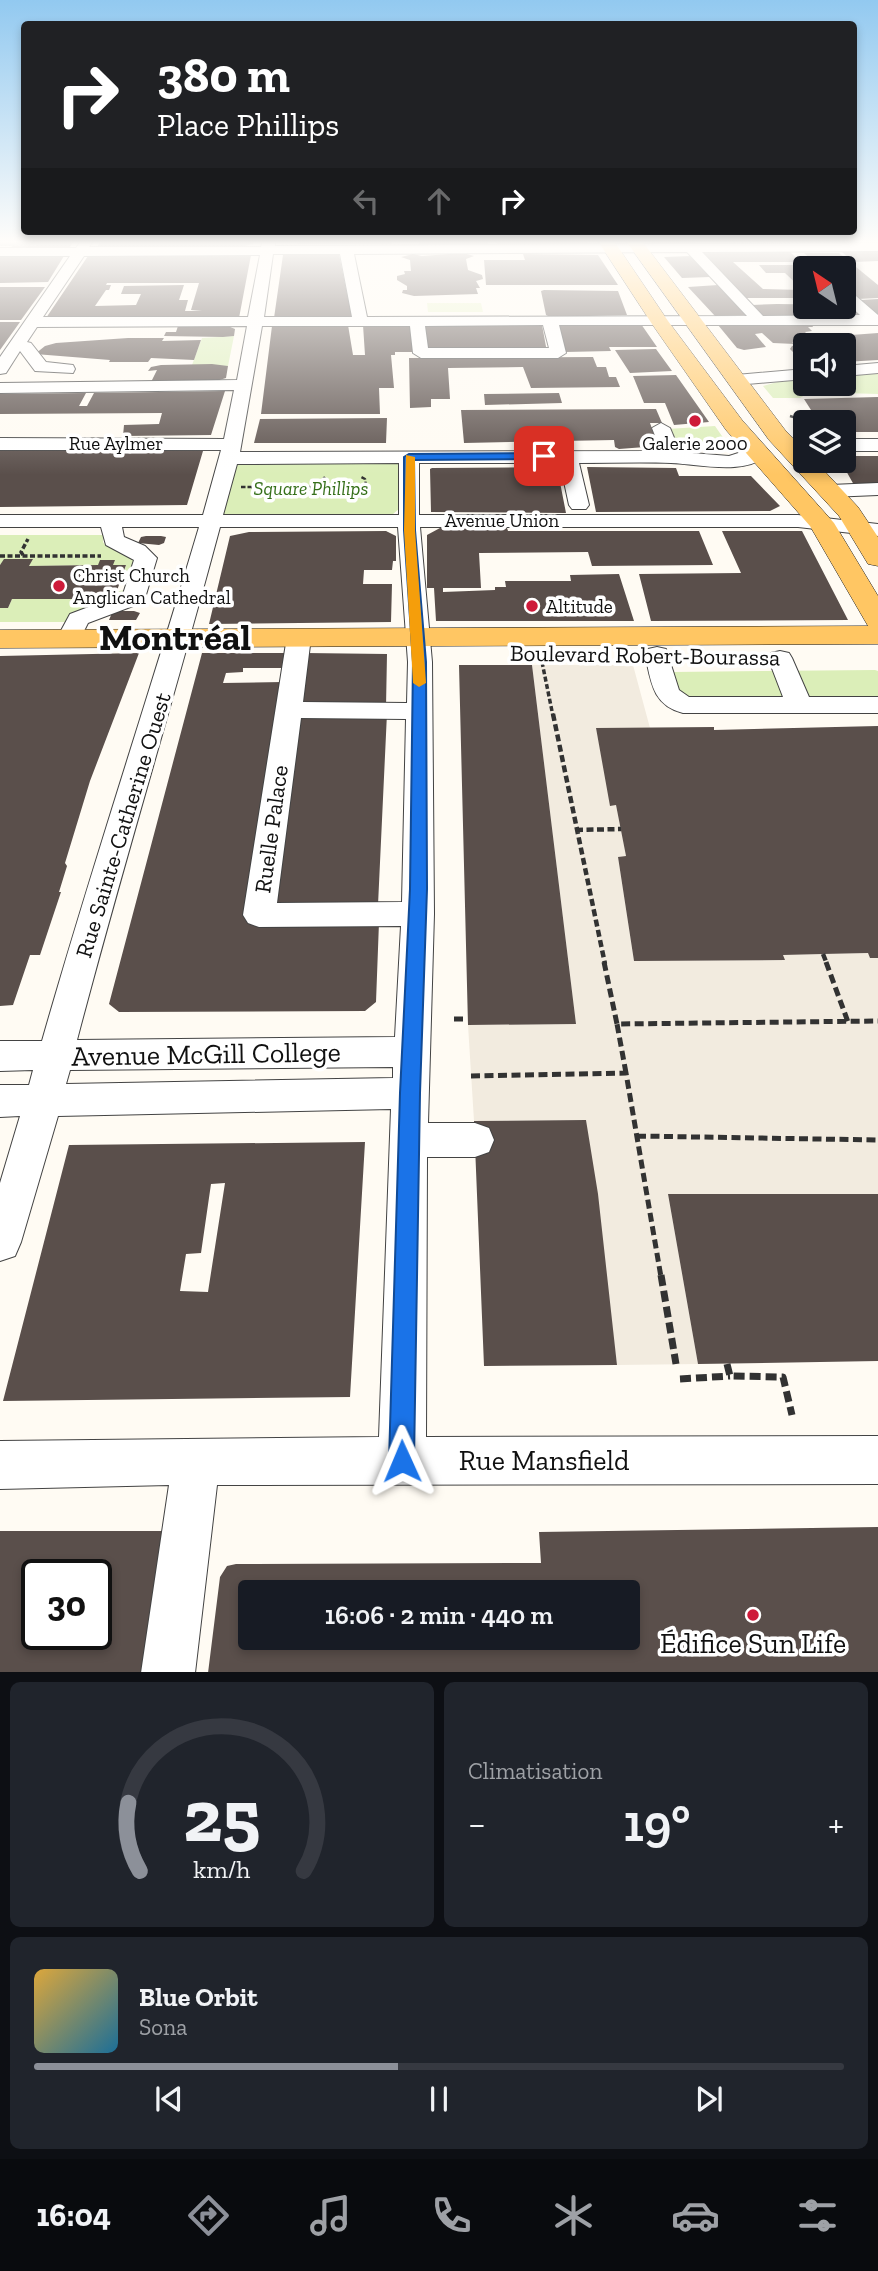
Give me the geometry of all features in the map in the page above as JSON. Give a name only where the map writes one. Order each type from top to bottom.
[{"type":"main road","points":[[658,321],[734,425],[821,523],[878,620]]},
{"type":"main road","points":[[694,321],[736,380],[793,443]]},
{"type":"main road","points":[[816,473],[830,491],[869,529],[878,558]]},
{"type":"main road","name":"Boulevard Robert-Bourassa","points":[[0,639],[878,635]]},
{"type":"main road","name":"Boulevard Robert-Bourassa","points":[[416,637],[443,652],[878,659]]},
{"type":"street","points":[[0,369],[34,319]]},
{"type":"street","points":[[32,322],[876,320]]},
{"type":"street","name":"Rue Sainte-Catherine Ouest","points":[[0,1242],[58,1056],[95,911],[179,638],[231,452],[257,321]]},
{"type":"street","points":[[417,321],[421,353],[558,353],[551,321]]},
{"type":"street","points":[[16,345],[25,346],[41,367],[67,369]]},
{"type":"street","points":[[856,370],[878,368]]},
{"type":"street","points":[[736,380],[793,375]]},
{"type":"street","points":[[0,388],[245,385]]},
{"type":"street","points":[[661,428],[673,457]]},
{"type":"street","name":"Rue Aylmer","points":[[0,444],[207,443],[231,452],[409,457],[673,457],[724,462],[745,461],[760,452],[793,448]]},
{"type":"street","points":[[856,445],[878,445]]},
{"type":"street","points":[[568,456],[579,505]]},
{"type":"street","points":[[402,1461],[410,1093],[418,914],[419,662],[409,520],[409,457]]},
{"type":"street","points":[[830,491],[878,489]]},
{"type":"street","name":"Avenue Union","points":[[0,521],[212,519],[821,523],[869,529]]},
{"type":"street","points":[[69,638],[78,619],[133,598],[146,558],[114,540],[110,520]]},
{"type":"street","name":"Ruelle Palace","points":[[299,637],[259,915],[418,914]]},
{"type":"street","points":[[657,654],[666,691],[678,703],[695,706],[878,705]]},
{"type":"street","points":[[780,658],[800,706]]},
{"type":"street","points":[[288,710],[419,711]]},
{"type":"street","name":"Avenue McGill College","points":[[0,1056],[412,1052]]},
{"type":"street","name":"Avenue McGill College","points":[[0,1101],[410,1093]]},
{"type":"street","points":[[409,1140],[475,1140]]},
{"type":"street","name":"Rue Mansfield","points":[[0,1465],[197,1461],[878,1460]]},
{"type":"street","points":[[168,1672],[197,1461]]},
{"type":"path","points":[[783,416],[793,416]]},
{"type":"path","points":[[329,476],[319,481],[316,487],[317,495],[324,498],[356,497],[363,495],[366,487],[365,479],[359,477],[374,472]]},
{"type":"path","points":[[332,487],[337,482],[350,482],[354,487]]},
{"type":"path","points":[[238,487],[332,487],[337,492],[348,492],[354,490],[354,487]]},
{"type":"path","points":[[354,487],[366,487]]},
{"type":"path","points":[[24,556],[21,552],[30,535]]},
{"type":"path","points":[[0,556],[106,556],[132,548]]},
{"type":"path","points":[[542,662],[617,1024],[676,1364]]},
{"type":"path","points":[[576,830],[621,829]]},
{"type":"path","points":[[823,954],[848,1022]]},
{"type":"path","points":[[454,1019],[467,1019]]},
{"type":"path","points":[[617,1024],[878,1021]]},
{"type":"path","points":[[471,1076],[626,1073]]},
{"type":"path","points":[[638,1136],[878,1140]]},
{"type":"path","points":[[727,1364],[730,1376]]},
{"type":"path","points":[[680,1379],[783,1377],[792,1415]]},
{"type":"green space","points":[[234,336],[228,366],[192,365],[202,338]]},
{"type":"green space","points":[[878,373],[878,394],[856,393],[856,374]]},
{"type":"green space","points":[[793,379],[793,396],[803,396],[773,398],[763,386]]},
{"type":"green space","points":[[715,426],[724,439],[676,446],[667,429]]},
{"type":"green space","name":"Square Phillips","points":[[389,460],[399,463],[400,508],[393,514],[223,516],[235,464]]},
{"type":"green space","points":[[0,535],[104,535],[103,542],[106,546],[137,558],[131,573],[124,572],[126,565],[29,566],[32,559],[5,559],[0,565]]},
{"type":"green space","points":[[124,590],[120,600],[83,609],[66,622],[0,622],[0,608],[8,608],[12,599],[113,599],[116,592]]},
{"type":"green space","points":[[878,671],[878,699],[694,700],[680,695],[672,672]]},
{"type":"shaded area","points":[[532,665],[633,665],[650,728],[596,728],[611,806],[616,805],[626,856],[618,857],[634,961],[784,960],[783,955],[868,953],[870,958],[878,958],[878,1194],[668,1194],[698,1364],[617,1365],[586,1120],[474,1121],[468,1025],[576,1024]]},
{"type":"building","points":[[0,322],[20,322],[0,350]]},
{"type":"building","points":[[641,324],[657,347],[609,347],[611,351],[565,352],[558,325]]},
{"type":"building","points":[[348,325],[353,355],[365,355],[363,325],[411,325],[414,352],[395,352],[395,355],[391,355],[394,388],[379,388],[380,414],[261,414],[272,326]]},
{"type":"building","points":[[421,325],[542,325],[547,352],[424,352]]},
{"type":"building","points":[[718,325],[813,327],[808,327],[812,331],[806,333],[793,333],[793,344],[773,343],[762,333],[755,334],[766,347],[744,350],[737,348]]},
{"type":"building","points":[[178,326],[228,326],[235,329],[234,336],[164,336],[166,332],[176,332]]},
{"type":"building","points":[[878,333],[878,360],[856,361],[856,335]]},
{"type":"building","points":[[128,338],[201,340],[194,360],[151,358],[148,362],[109,362],[110,360],[35,354],[45,346],[56,343]]},
{"type":"building","points":[[656,349],[672,371],[630,373],[615,350]]},
{"type":"building","points":[[593,357],[597,367],[606,367],[609,377],[616,377],[620,387],[531,388],[523,367],[448,368],[450,399],[431,399],[431,407],[410,408],[409,358]]},
{"type":"building","points":[[161,365],[228,366],[226,378],[216,381],[151,382],[157,370],[148,371],[151,367]]},
{"type":"building","points":[[676,375],[709,422],[674,425],[665,403],[644,403],[633,376]]},
{"type":"building","points":[[225,391],[211,435],[123,436],[124,425],[159,424],[162,413],[0,414],[0,394],[86,393],[79,406],[87,406],[94,393]]},
{"type":"building","points":[[559,393],[562,403],[485,405],[484,394]]},
{"type":"building","points":[[878,397],[878,432],[856,432],[856,410],[811,410],[804,399]]},
{"type":"building","points":[[656,409],[662,423],[650,423],[658,446],[619,449],[615,447],[614,440],[464,443],[461,410]]},
{"type":"building","points":[[387,418],[386,443],[254,443],[260,419]]},
{"type":"building","points":[[113,449],[112,451],[203,451],[187,505],[0,507],[0,450]]},
{"type":"building","points":[[856,456],[878,456],[878,485],[854,485],[847,473],[856,473]]},
{"type":"building","points":[[557,467],[566,513],[431,512],[432,468]]},
{"type":"building","points":[[587,467],[676,468],[679,476],[751,476],[780,506],[770,511],[596,512]]},
{"type":"building","points":[[440,528],[507,528],[508,531],[699,531],[713,565],[592,566],[588,552],[479,553],[481,588],[443,588],[443,592],[495,590],[495,587],[506,587],[505,581],[571,581],[570,575],[619,574],[634,621],[436,621],[434,588],[427,588],[427,535]]},
{"type":"building","points":[[386,531],[396,536],[396,561],[393,561],[392,570],[364,570],[363,584],[392,584],[391,622],[209,624],[230,536],[249,532]]},
{"type":"building","points":[[722,531],[802,531],[848,620],[651,621],[639,574],[741,573]]},
{"type":"building","points":[[141,537],[166,537],[164,543],[159,545],[138,543]]},
{"type":"building","name":"Christ Church Anglican Cathedral","points":[[4,559],[33,559],[29,566],[98,565],[100,560],[115,560],[113,565],[126,565],[114,599],[12,599],[8,608],[0,608],[0,565]]},
{"type":"building","points":[[112,613],[140,613],[136,620],[109,620]]},
{"type":"building","points":[[139,653],[90,781],[65,863],[67,866],[61,892],[40,955],[30,955],[13,1005],[0,1006],[0,656]]},
{"type":"building","points":[[202,653],[288,653],[285,668],[243,668],[243,672],[226,673],[223,683],[283,682],[250,906],[379,922],[376,1002],[365,1011],[119,1012],[109,1004]]},
{"type":"building","points":[[305,653],[387,654],[386,707],[297,707]]},
{"type":"building","points":[[459,665],[532,665],[576,1024],[468,1025]]},
{"type":"building","points":[[297,713],[387,713],[378,905],[281,905],[271,898]]},
{"type":"building","points":[[878,726],[878,958],[870,958],[868,953],[783,955],[785,960],[634,961],[618,857],[626,856],[616,805],[610,806],[596,728],[714,727],[714,730]]},
{"type":"building","points":[[586,1120],[598,1194],[617,1365],[484,1366],[474,1121]]},
{"type":"building","points":[[365,1142],[350,1397],[3,1401],[69,1145]],"holes":[[[225,1183],[208,1292],[180,1291],[186,1254],[201,1253],[211,1184]]]},
{"type":"building","points":[[668,1194],[878,1194],[878,1361],[698,1364]]},
{"type":"building","name":"Édifice Sun Life","points":[[878,1527],[878,1672],[208,1672],[220,1577],[227,1566],[541,1563],[539,1532]]},
{"type":"building","points":[[0,1531],[162,1531],[144,1672],[0,1672]]},
{"type":"slow traffic","points":[[410,457],[410,530],[419,683]]},
{"type":"place","name":"Galerie 2000","points":[[695,421]]},
{"type":"place","name":"Christ Church Anglican Cathedral","points":[[59,586]]},
{"type":"place","name":"Altitude","points":[[532,606]]},
{"type":"place","name":"Édifice Sun Life","points":[[753,1615]]},
{"type":"district","name":"Montréal","points":[[175,637]]},
{"type":"route","points":[[402,1461],[401,1412],[418,889],[419,662],[410,530],[409,457],[544,456]]}]
